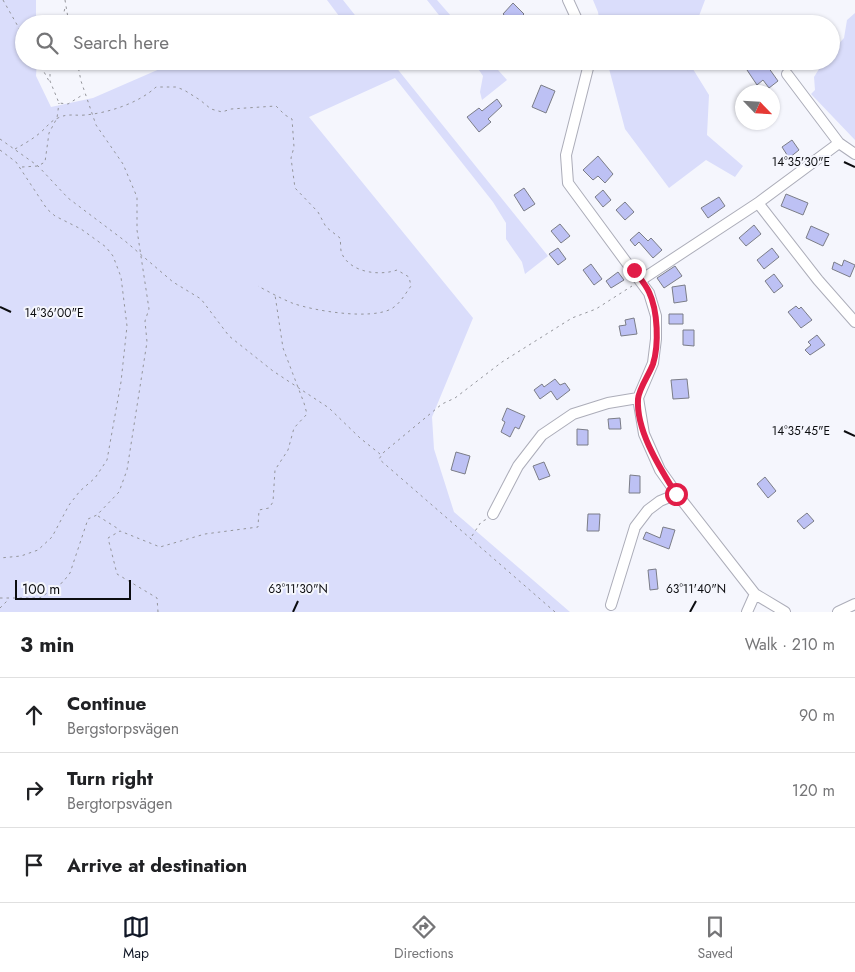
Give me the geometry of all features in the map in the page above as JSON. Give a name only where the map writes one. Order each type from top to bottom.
[{"type":"street","points":[[568,0],[576,15]]},
{"type":"street","points":[[587,70],[566,155],[568,183],[641,280],[649,293],[656,316],[653,363],[638,398],[644,434],[660,470],[676,494],[755,594],[785,612]]},
{"type":"street","points":[[787,74],[839,143],[855,154]]},
{"type":"street","points":[[641,280],[758,202],[839,143]]},
{"type":"street","points":[[758,202],[818,280],[855,322]]},
{"type":"street","points":[[493,514],[518,466],[542,436],[573,414],[608,403],[638,398]]},
{"type":"street","points":[[610,605],[635,527],[648,510],[660,501],[676,494]]},
{"type":"street","points":[[747,612],[755,594]]},
{"type":"street","points":[[838,612],[855,604]]},
{"type":"path","points":[[3,0],[15,21]]},
{"type":"path","points":[[65,0],[68,15]]},
{"type":"path","points":[[64,15],[66,6]]},
{"type":"path","points":[[20,167],[38,166],[45,162],[49,134],[57,118],[59,102],[43,70]]},
{"type":"path","points":[[50,70],[50,81]]},
{"type":"path","points":[[0,598],[40,598],[63,582],[70,573],[88,519],[97,515],[119,492],[127,470],[136,420],[147,342],[145,321],[149,309],[139,254],[137,197],[124,164],[96,125],[91,114],[79,70]]},
{"type":"path","points":[[14,149],[25,144],[43,131],[47,124],[57,118],[67,114],[83,116],[107,112],[149,93],[156,87],[184,90],[211,108],[222,112],[231,109],[276,106],[292,119],[294,147],[291,158],[295,188],[318,212],[326,227],[340,238],[342,254],[353,267],[376,273],[389,273],[397,270],[409,277],[411,286],[403,298],[392,308],[382,312],[359,314],[328,312],[292,303],[258,286]]},
{"type":"path","points":[[59,102],[68,104],[85,94]]},
{"type":"path","points":[[0,139],[38,166],[68,198],[173,282],[200,299],[229,336],[273,371],[329,408],[360,438],[382,455]]},
{"type":"path","points":[[0,150],[20,167],[47,209],[55,216],[81,229],[106,247],[113,256],[121,277],[127,326],[121,382],[108,460],[95,478],[80,491],[69,506],[52,537],[38,550],[21,556],[0,558]]},
{"type":"path","points":[[556,612],[379,459],[442,404],[455,398],[502,362],[572,318],[596,309],[641,280]]},
{"type":"path","points":[[97,515],[120,531],[160,548],[205,534],[258,528],[259,510],[269,508],[273,502],[275,470],[288,450],[294,428],[306,414],[304,403],[283,348],[275,295]]},
{"type":"path","points":[[471,537],[481,522],[493,514]]},
{"type":"path","points":[[120,531],[108,538],[117,574],[157,598],[158,612]]},
{"type":"path","points":[[0,606],[9,598]]},
{"type":"shaded area","points":[[0,0],[36,0],[36,15],[15,15],[15,70],[36,70],[36,76],[51,107],[93,98],[157,70],[398,70],[548,256],[525,274],[522,262],[506,239],[506,223],[493,202],[395,78],[309,117],[473,318],[432,417],[434,449],[454,512],[570,612],[0,612]]},
{"type":"shaded area","points":[[327,0],[343,0],[355,15],[338,15]]},
{"type":"shaded area","points":[[427,0],[437,0],[450,15],[439,15]]},
{"type":"shaded area","points":[[593,0],[705,0],[699,15],[598,15]]},
{"type":"shaded area","points":[[855,13],[855,140],[811,94],[815,90],[814,77],[818,70],[840,70],[840,42],[844,38],[847,20]]},
{"type":"shaded area","points":[[479,70],[498,70],[507,80],[482,100],[480,92],[483,76]]},
{"type":"shaded area","points":[[609,70],[694,70],[709,95],[707,135],[743,166],[735,177],[706,160],[669,188],[625,129]]},
{"type":"building","points":[[513,3],[524,14],[504,15]]},
{"type":"building","points":[[747,70],[770,70],[778,81],[773,85],[767,85],[763,80],[757,85]]},
{"type":"building","points":[[541,85],[555,91],[546,113],[532,107]]},
{"type":"building","points":[[497,99],[502,106],[488,119],[491,122],[479,132],[467,117],[479,108],[482,111]]},
{"type":"building","points":[[792,140],[799,150],[789,158],[782,147]]},
{"type":"building","points":[[598,156],[613,174],[605,183],[598,176],[593,180],[583,170]]},
{"type":"building","points":[[524,188],[535,204],[524,211],[514,195]]},
{"type":"building","points":[[603,190],[611,200],[603,207],[595,197]]},
{"type":"building","points":[[786,194],[808,203],[803,215],[781,206]]},
{"type":"building","points":[[719,197],[725,206],[708,218],[701,208]]},
{"type":"building","points":[[625,202],[634,212],[625,220],[616,210]]},
{"type":"building","points":[[560,224],[570,236],[561,243],[551,231]]},
{"type":"building","points":[[754,225],[761,234],[746,246],[739,238]]},
{"type":"building","points":[[811,226],[829,234],[823,246],[806,238]]},
{"type":"building","points":[[639,232],[648,241],[651,238],[662,250],[653,258],[639,242],[635,246],[630,240]]},
{"type":"building","points":[[558,248],[566,259],[558,265],[549,254]]},
{"type":"building","points":[[772,248],[779,257],[764,269],[757,260]]},
{"type":"building","points":[[844,260],[855,265],[850,277],[832,269],[834,262],[842,266]]},
{"type":"building","points":[[591,264],[602,279],[594,285],[583,270]]},
{"type":"building","points":[[675,266],[682,276],[664,288],[657,278]]},
{"type":"building","points":[[618,272],[624,280],[611,288],[606,281]]},
{"type":"building","points":[[774,274],[783,286],[774,293],[765,281]]},
{"type":"building","points":[[685,285],[687,301],[674,303],[672,287]]},
{"type":"building","points":[[796,306],[799,309],[801,307],[812,320],[801,328],[788,312]]},
{"type":"building","points":[[669,314],[683,314],[683,324],[669,324]]},
{"type":"building","points":[[634,318],[637,334],[621,336],[619,326],[626,325],[625,320]]},
{"type":"building","points":[[683,330],[694,330],[694,346],[683,345]]},
{"type":"building","points":[[817,335],[825,345],[810,355],[805,350],[811,345],[808,342]]},
{"type":"building","points":[[555,379],[560,385],[565,383],[570,390],[557,400],[551,391],[540,399],[534,390],[542,384],[544,387]]},
{"type":"building","points":[[687,379],[689,398],[673,399],[671,380]]},
{"type":"building","points":[[507,408],[525,416],[519,429],[515,427],[510,437],[501,432],[505,422],[502,420]]},
{"type":"building","points":[[620,418],[621,429],[609,429],[608,419]]},
{"type":"building","points":[[577,429],[588,430],[588,445],[577,445]]},
{"type":"building","points":[[456,452],[470,456],[465,474],[451,470]]},
{"type":"building","points":[[544,462],[550,476],[539,480],[533,466]]},
{"type":"building","points":[[630,475],[640,476],[640,493],[629,493]]},
{"type":"building","points":[[765,477],[776,491],[768,498],[757,484]]},
{"type":"building","points":[[807,513],[814,521],[804,529],[797,521]]},
{"type":"building","points":[[588,514],[600,514],[599,531],[587,531]]},
{"type":"building","points":[[663,527],[675,530],[669,549],[643,539],[646,532],[660,538]]},
{"type":"building","points":[[656,569],[658,589],[650,590],[648,570]]},
{"type":"route","points":[[634,270],[649,293],[656,316],[653,363],[638,398],[640,416],[644,434],[660,470],[676,494]]}]
